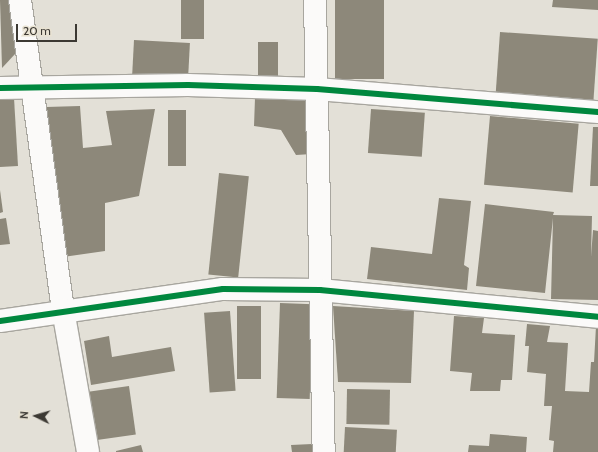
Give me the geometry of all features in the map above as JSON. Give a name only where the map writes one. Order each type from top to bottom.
[{"type":"street","points":[[20,0],[30,88],[63,310],[88,452]]},
{"type":"street","points":[[315,0],[324,452]]},
{"type":"street","points":[[0,88],[188,85],[316,89],[598,112]]},
{"type":"street","points":[[0,321],[63,310],[223,289],[320,290],[598,317]]},
{"type":"building","points":[[0,0],[11,0],[16,53],[2,68]]},
{"type":"building","points":[[181,0],[204,0],[204,39],[181,39]]},
{"type":"building","points":[[335,0],[384,0],[384,79],[335,79]]},
{"type":"building","points":[[553,0],[598,0],[598,10],[552,7]]},
{"type":"building","points":[[500,32],[598,39],[593,102],[496,95]]},
{"type":"building","points":[[134,40],[190,43],[188,86],[132,83]]},
{"type":"building","points":[[258,42],[278,42],[278,78],[258,78]]},
{"type":"building","points":[[14,98],[18,166],[0,167],[0,99]]},
{"type":"building","points":[[255,98],[313,100],[312,154],[296,155],[281,130],[254,126]]},
{"type":"building","points":[[80,106],[83,148],[112,145],[106,111],[155,109],[139,196],[105,203],[105,251],[63,257],[46,107]]},
{"type":"building","points":[[371,109],[425,113],[422,157],[368,153]]},
{"type":"building","points":[[168,110],[186,110],[186,166],[168,166]]},
{"type":"building","points":[[490,116],[579,124],[573,192],[484,185]]},
{"type":"building","points":[[593,127],[598,127],[598,186],[590,186]]},
{"type":"building","points":[[219,173],[249,176],[238,278],[208,274]]},
{"type":"building","points":[[0,190],[3,212],[0,213]]},
{"type":"building","points":[[439,198],[471,201],[464,265],[469,268],[467,290],[367,279],[371,247],[432,254]]},
{"type":"building","points":[[485,204],[554,212],[553,215],[592,216],[591,257],[593,230],[598,231],[598,300],[551,299],[553,218],[545,293],[476,286]]},
{"type":"building","points":[[6,218],[10,244],[0,245],[0,219]]},
{"type":"building","points":[[280,303],[313,304],[310,399],[277,398]]},
{"type":"building","points":[[237,306],[261,306],[261,379],[237,379]]},
{"type":"building","points":[[333,306],[414,311],[411,383],[338,382]]},
{"type":"building","points":[[230,311],[236,391],[210,393],[204,313]]},
{"type":"building","points":[[454,316],[484,318],[482,333],[515,335],[512,380],[501,380],[500,391],[470,391],[472,373],[450,371]]},
{"type":"building","points":[[527,324],[550,326],[547,342],[568,343],[565,391],[589,392],[591,362],[594,362],[596,326],[598,326],[598,452],[553,452],[554,441],[549,440],[552,406],[544,406],[546,374],[527,372],[529,346],[525,346]]},
{"type":"building","points":[[109,336],[112,357],[171,347],[175,371],[91,385],[84,341]]},
{"type":"building","points":[[129,386],[136,435],[95,440],[88,392]]},
{"type":"building","points":[[347,389],[390,390],[389,425],[346,424]]},
{"type":"building","points":[[345,427],[397,430],[396,452],[344,452]]},
{"type":"building","points":[[490,434],[527,437],[526,452],[468,452],[469,445],[489,446]]},
{"type":"building","points":[[312,444],[312,452],[292,452],[291,445]]},
{"type":"building","points":[[141,445],[143,452],[116,452],[116,451]]},
{"type":"cycle path","points":[[0,88],[188,85],[317,89],[598,112]]},
{"type":"cycle path","points":[[0,321],[223,289],[320,290],[598,317]]}]
